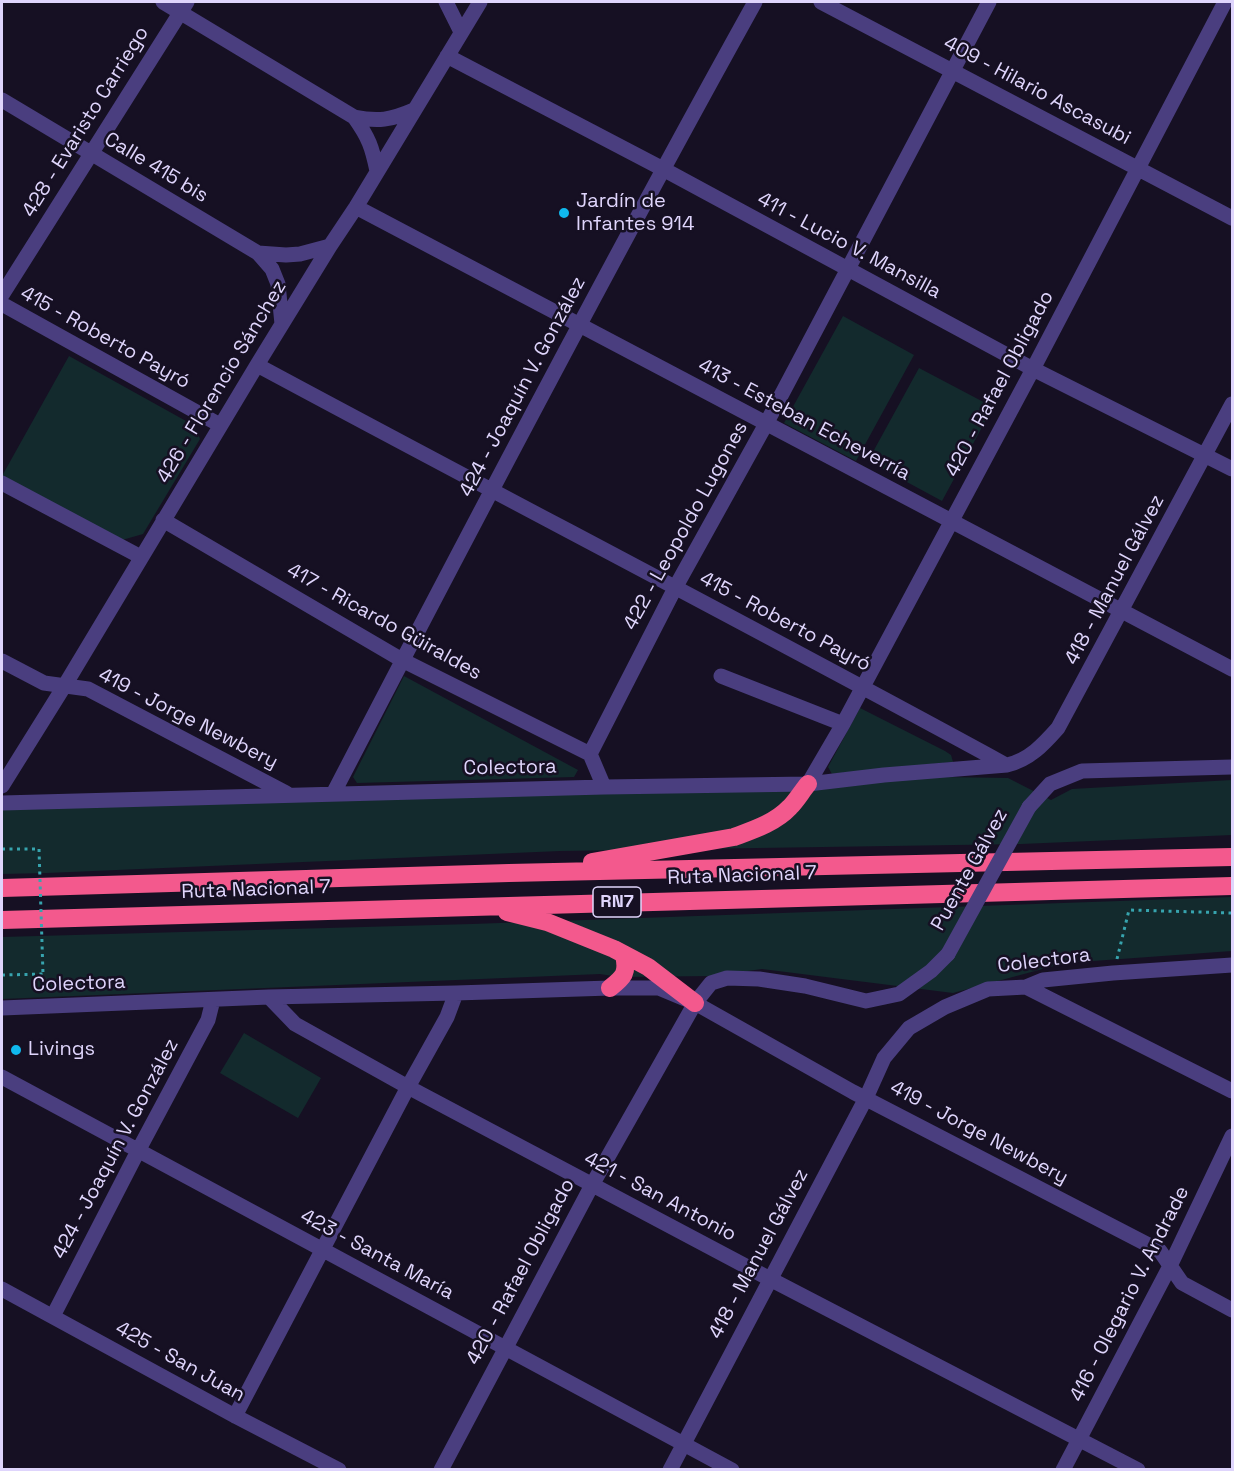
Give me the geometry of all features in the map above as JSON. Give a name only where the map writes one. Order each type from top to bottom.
[{"type":"highway","points":[[509,873],[614,859],[734,837],[774,820],[789,808],[808,784]]},
{"type":"highway","name":"Ruta Nacional 7","points":[[2,888],[509,873],[1233,857]]},
{"type":"highway","name":"Ruta Nacional 7","points":[[2,920],[1233,886]]},
{"type":"highway","points":[[461,906],[516,913],[547,922],[606,945],[648,967],[695,1003]]},
{"type":"highway","points":[[610,988],[620,981],[624,973],[626,966],[624,955]]},
{"type":"street","points":[[163,2],[184,7],[354,117],[383,120],[414,110]]},
{"type":"street","points":[[446,2],[461,32]]},
{"type":"street","name":"426 - Florencio Sánchez","points":[[2,786],[480,2]]},
{"type":"street","name":"424 - Joaquín V. González","points":[[333,794],[663,169],[755,2]]},
{"type":"street","name":"409 - Hilario Ascasubi","points":[[822,2],[1233,218]]},
{"type":"street","name":"422 - Leopoldo Lugones","points":[[590,754],[675,588],[766,424],[989,2]]},
{"type":"street","name":"420 - Rafael Obligado","points":[[808,784],[843,724],[1033,369],[1225,2]]},
{"type":"street","name":"428 - Evaristo Carriego","points":[[2,295],[184,7]]},
{"type":"street","name":"411 - Lucio V. Mansilla","points":[[447,56],[663,169],[1033,369],[1233,469]]},
{"type":"street","name":"Calle 415 bis","points":[[2,100],[258,253],[272,269],[278,284],[282,324]]},
{"type":"street","points":[[354,117],[372,147],[377,171]]},
{"type":"street","name":"413 - Esteban Echeverría","points":[[356,207],[1233,669]]},
{"type":"street","name":"Calle 415 bis","points":[[258,253],[300,254],[330,246]]},
{"type":"street","name":"415 - Roberto Payró","points":[[2,304],[220,425]]},
{"type":"street","name":"415 - Roberto Payró","points":[[257,365],[862,687],[1012,764]]},
{"type":"street","name":"418 - Manuel Gálvez","points":[[1012,764],[1035,752],[1058,728],[1233,404]]},
{"type":"street","points":[[2,483],[141,557]]},
{"type":"street","name":"417 - Ricardo Güiraldes","points":[[163,520],[402,660],[590,754]]},
{"type":"street","name":"419 - Jorge Newbery","points":[[2,661],[44,683],[88,689],[288,795]]},
{"type":"street","points":[[721,676],[843,724]]},
{"type":"street","points":[[590,754],[604,787]]},
{"type":"street","name":"Colectora","points":[[2,803],[604,787],[808,784],[1012,764]]},
{"type":"street","name":"Puente Gálvez","points":[[695,1003],[711,984],[727,978],[759,978],[805,986],[866,1001],[900,994],[931,971],[948,954],[1029,807],[1050,784],[1082,771],[1233,767]]},
{"type":"street","name":"Colectora","points":[[884,1058],[909,1028],[945,1007],[988,989],[1026,987],[1042,980],[1113,973],[1233,965]]},
{"type":"street","points":[[1026,987],[1233,1091]]},
{"type":"street","name":"Colectora","points":[[2,1008],[269,997],[610,988],[659,988],[695,1003]]},
{"type":"street","points":[[235,1416],[447,1017],[456,993]]},
{"type":"street","name":"421 - San Antonio","points":[[269,997],[295,1024],[408,1087],[770,1279],[1138,1470]]},
{"type":"street","name":"424 - Joaquín V. González","points":[[53,1316],[208,1020],[213,1000]]},
{"type":"street","name":"420 - Rafael Obligado","points":[[441,1470],[592,1185],[695,1003]]},
{"type":"street","name":"419 - Jorge Newbery","points":[[695,1003],[853,1092],[1160,1251],[1182,1283],[1233,1310]]},
{"type":"street","name":"418 - Manuel Gálvez","points":[[670,1470],[866,1098],[884,1058]]},
{"type":"street","name":"423 - Santa María","points":[[2,1077],[732,1470]]},
{"type":"street","name":"416 - Olegario V. Andrade","points":[[1063,1470],[1170,1266],[1233,1136]]},
{"type":"street","name":"425 - San Juan","points":[[2,1289],[339,1470]]},
{"type":"path","points":[[2,849],[39,849],[43,974],[2,975]]},
{"type":"path","points":[[1113,973],[1129,910],[1233,913]]},
{"type":"green space","points":[[843,316],[914,355],[856,461],[784,423]]},
{"type":"green space","points":[[69,356],[195,426],[200,439],[143,534],[122,540],[2,476]]},
{"type":"green space","points":[[919,368],[993,407],[942,501],[868,461]]},
{"type":"green space","points":[[404,676],[578,770],[574,777],[357,783],[353,777]]},
{"type":"green space","points":[[860,708],[945,751],[951,755],[953,762],[832,774],[828,767]]},
{"type":"green space","points":[[943,777],[1008,778],[1051,800],[1072,789],[1232,780],[1232,835],[1021,844],[560,851],[2,874],[2,804]]},
{"type":"green space","points":[[1232,897],[1232,951],[1065,963],[953,993],[762,969],[712,976],[619,977],[600,974],[2,999],[2,937],[472,924]]},
{"type":"green space","points":[[244,1033],[321,1078],[298,1118],[220,1073]]},
{"type":"place","name":"Jardín de Infantes 914","points":[[564,213]]},
{"type":"place","name":"Livings","points":[[16,1050]]}]
